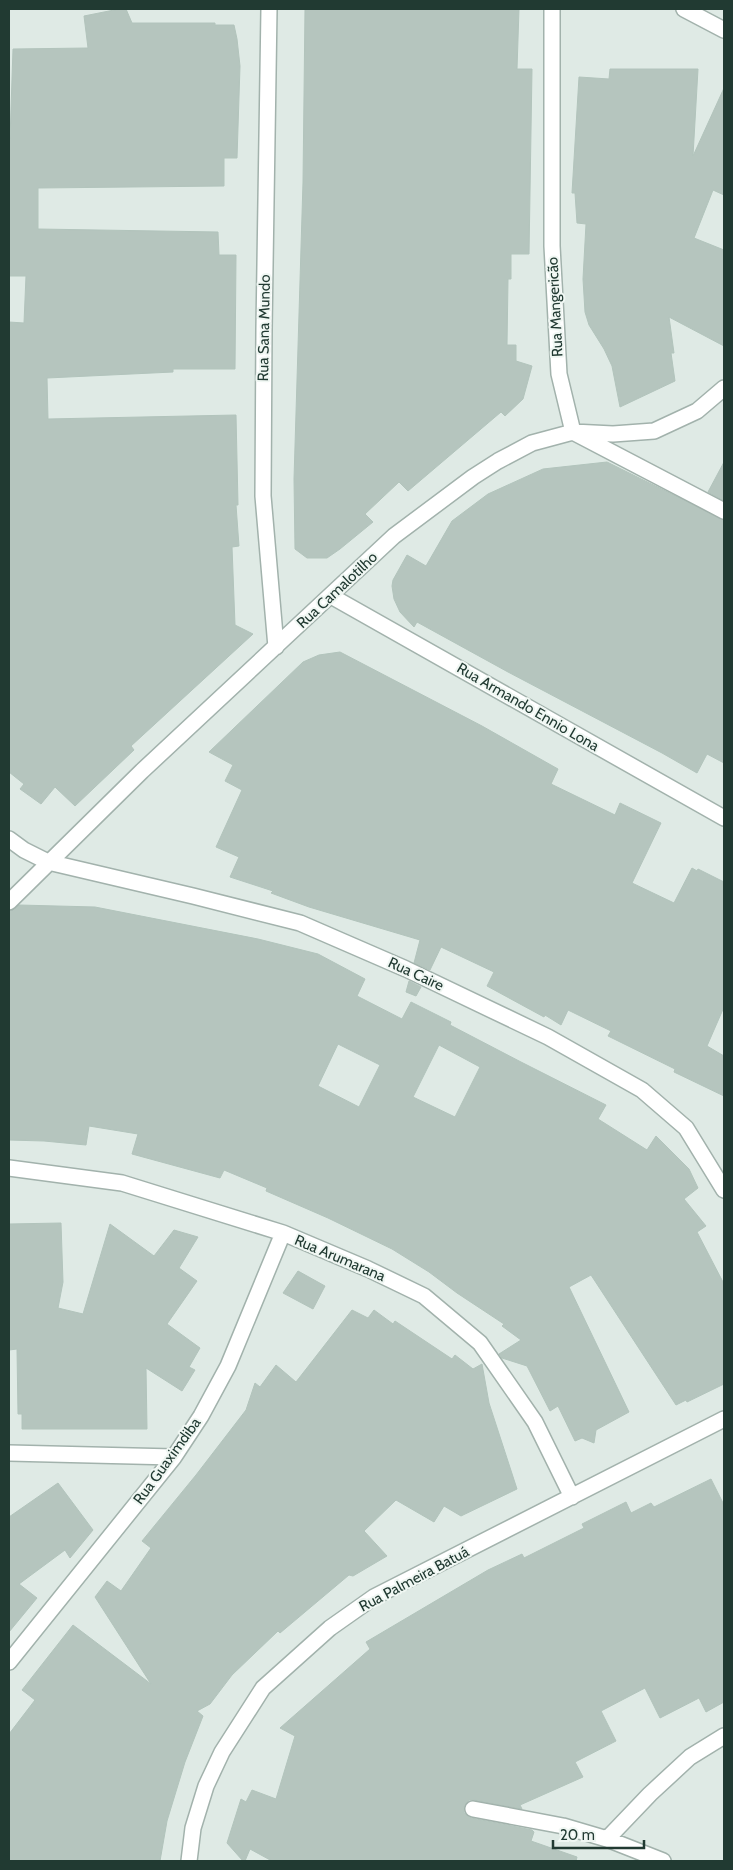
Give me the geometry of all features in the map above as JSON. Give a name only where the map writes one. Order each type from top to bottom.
[{"type":"street","name":"Rua Sana Mundo","points":[[270,9],[263,496],[276,647]]},
{"type":"street","name":"Rua Mangericão","points":[[552,9],[552,246],[559,374],[573,432]]},
{"type":"street","points":[[684,9],[724,30]]},
{"type":"street","name":"Rua Camalotilho","points":[[9,902],[48,862],[394,536],[473,477],[498,460],[532,443],[573,432],[614,434],[654,431],[697,411],[724,388]]},
{"type":"street","points":[[573,432],[724,512]]},
{"type":"street","name":"Rua Armando Ennio Lona","points":[[332,596],[724,818]]},
{"type":"street","name":"Rua Caire","points":[[9,839],[24,850],[48,862],[300,923],[406,969],[548,1036],[642,1090],[686,1128],[724,1190]]},
{"type":"street","name":"Rua Arumarana","points":[[9,1168],[122,1183],[283,1233],[368,1269],[424,1296],[480,1343],[535,1422],[572,1497]]},
{"type":"street","name":"Rua Guaximdiba","points":[[9,1662],[174,1457],[201,1416],[228,1366],[283,1233]]},
{"type":"street","name":"Rua Palmeira Batuá","points":[[190,1860],[193,1828],[206,1786],[222,1752],[263,1688],[330,1628],[374,1597],[724,1419]]},
{"type":"street","points":[[9,1453],[174,1457]]},
{"type":"street","points":[[607,1839],[650,1794],[684,1763],[724,1736]]},
{"type":"street","points":[[473,1809],[563,1826],[607,1839],[663,1861]]},
{"type":"building","points":[[126,9],[132,23],[215,23],[215,25],[234,25],[240,66],[237,158],[224,158],[224,186],[38,188],[38,229],[218,232],[219,255],[236,255],[235,369],[173,369],[173,372],[47,378],[48,419],[236,415],[238,505],[236,505],[239,546],[232,547],[235,625],[253,634],[131,746],[134,750],[75,806],[55,787],[41,804],[20,789],[24,784],[9,772],[9,322],[24,323],[26,276],[9,276],[9,139],[13,49],[88,48],[84,16]]},
{"type":"building","points":[[305,9],[519,9],[517,69],[532,69],[529,254],[511,254],[511,279],[508,279],[507,345],[516,345],[516,361],[532,366],[523,399],[505,416],[501,412],[408,491],[399,482],[365,514],[373,522],[327,558],[307,558],[295,549],[294,479],[303,182]]},
{"type":"building","points":[[610,69],[698,69],[693,156],[724,88],[724,195],[713,190],[694,238],[724,250],[724,346],[669,317],[674,353],[671,353],[675,381],[620,407],[612,366],[589,325],[585,312],[583,279],[586,224],[577,223],[575,193],[572,193],[579,77],[609,79]]},
{"type":"building","points":[[607,462],[724,520],[724,763],[707,754],[697,773],[417,622],[414,627],[400,612],[394,599],[393,580],[407,555],[426,566],[452,521],[488,494],[543,469]]},
{"type":"building","points":[[724,462],[724,501],[708,492]]},
{"type":"building","points":[[340,652],[482,726],[558,769],[551,784],[615,815],[620,803],[661,823],[632,883],[674,903],[692,868],[724,882],[724,1007],[707,1046],[724,1056],[724,1096],[674,1072],[675,1069],[608,1036],[611,1031],[568,1010],[561,1025],[545,1015],[544,1017],[487,986],[494,972],[441,947],[430,970],[414,963],[420,940],[309,907],[271,893],[273,891],[230,877],[239,857],[216,847],[242,790],[225,781],[233,765],[209,752],[303,662],[319,655]]},
{"type":"building","points":[[19,905],[95,907],[258,939],[318,954],[365,979],[357,996],[402,1019],[411,1002],[451,1022],[450,1025],[606,1105],[598,1119],[647,1150],[656,1136],[689,1169],[698,1188],[684,1199],[706,1226],[697,1232],[724,1284],[724,1384],[687,1402],[686,1400],[676,1405],[591,1275],[569,1287],[629,1412],[596,1430],[594,1443],[582,1438],[575,1441],[558,1406],[550,1411],[527,1366],[502,1358],[499,1354],[521,1340],[502,1326],[504,1324],[392,1249],[266,1191],[267,1188],[224,1170],[220,1178],[132,1154],[138,1134],[89,1126],[86,1145],[9,1140],[9,911]],"holes":[[[338,1044],[380,1065],[359,1107],[318,1086]],[[439,1045],[480,1067],[455,1117],[413,1097]]]},
{"type":"building","points":[[409,981],[421,987],[416,996],[406,992]]},
{"type":"building","points":[[61,1223],[63,1282],[58,1308],[83,1314],[110,1224],[154,1256],[174,1230],[198,1237],[179,1268],[197,1281],[167,1324],[200,1348],[189,1367],[195,1370],[182,1391],[146,1368],[147,1429],[22,1429],[22,1414],[18,1414],[17,1349],[9,1350],[9,1224]]},
{"type":"building","points":[[298,1271],[325,1286],[313,1309],[283,1293]]},
{"type":"building","points":[[352,1310],[368,1318],[374,1310],[393,1324],[395,1321],[452,1359],[455,1355],[473,1369],[482,1364],[489,1403],[517,1489],[461,1516],[444,1506],[434,1522],[396,1500],[364,1531],[387,1556],[353,1576],[349,1575],[280,1633],[278,1631],[232,1675],[210,1704],[197,1711],[203,1716],[185,1762],[167,1821],[160,1861],[9,1861],[9,1734],[35,1700],[22,1690],[73,1625],[151,1684],[95,1597],[107,1581],[121,1591],[151,1548],[142,1541],[246,1410],[255,1383],[260,1387],[276,1365],[296,1382]]},
{"type":"building","points":[[711,1479],[724,1505],[724,1702],[706,1712],[699,1698],[660,1718],[645,1688],[601,1711],[616,1741],[575,1762],[583,1777],[520,1805],[522,1809],[474,1800],[469,1800],[464,1807],[464,1813],[471,1818],[532,1830],[534,1832],[531,1841],[577,1857],[576,1861],[272,1861],[250,1849],[245,1861],[243,1861],[227,1843],[241,1799],[246,1802],[252,1790],[276,1799],[295,1736],[280,1728],[370,1649],[366,1642],[488,1570],[522,1554],[524,1558],[584,1528],[582,1524],[626,1502],[631,1513],[651,1503],[654,1507]]},
{"type":"building","points":[[58,1483],[93,1530],[70,1558],[65,1550],[19,1584],[37,1598],[9,1632],[9,1517]]}]
